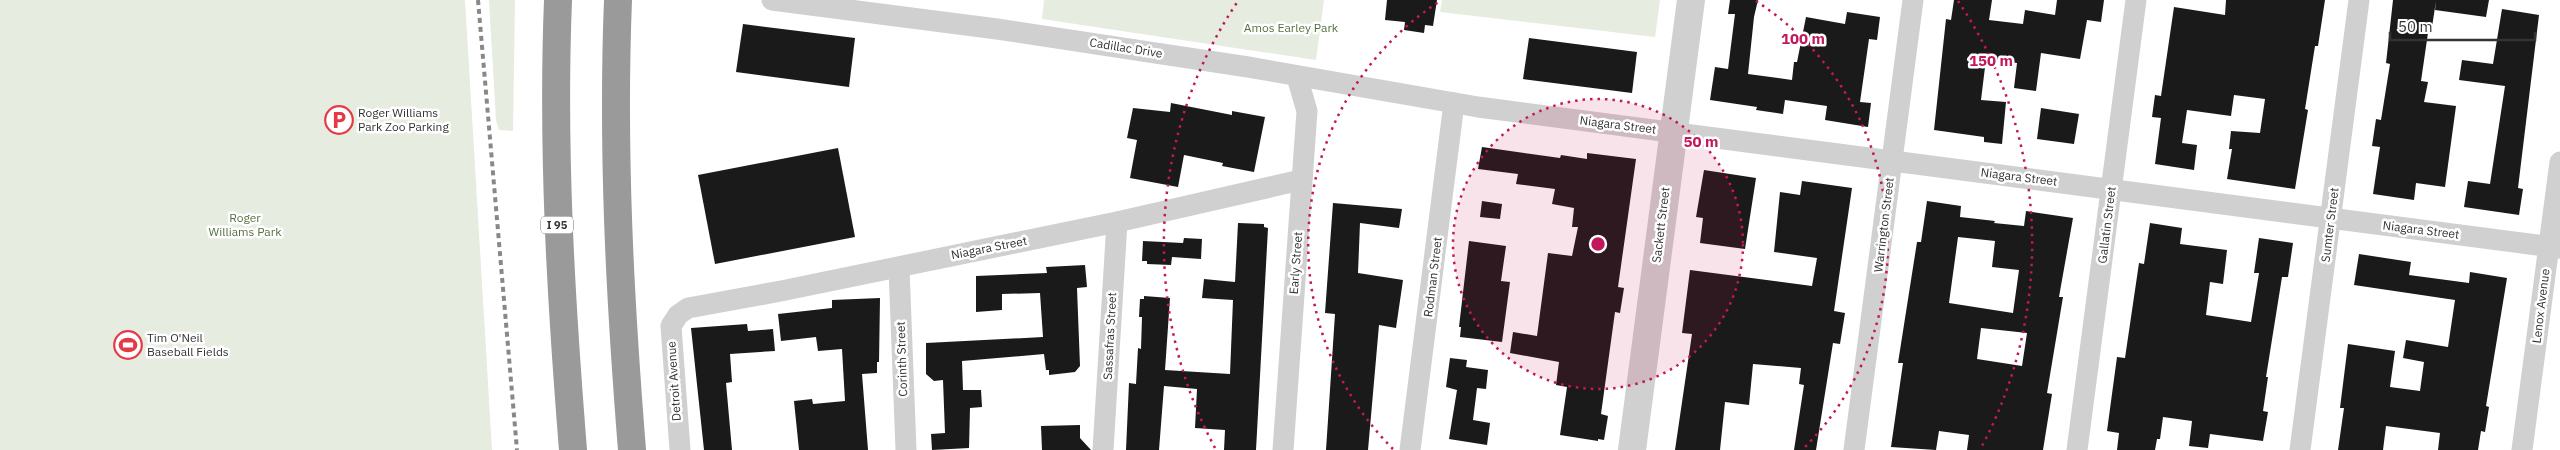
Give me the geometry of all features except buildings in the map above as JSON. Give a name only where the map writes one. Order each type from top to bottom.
[{"type":"highway","name":"I 95","points":[[558,0],[555,114],[556,185],[563,318],[573,450]]},
{"type":"highway","points":[[618,0],[616,198],[622,320],[632,450]]},
{"type":"street","name":"Cadillac Drive","points":[[772,0],[988,27],[1478,107]]},
{"type":"street","name":"Sackett Street","points":[[1632,450],[1691,0]]},
{"type":"street","name":"Warrington Street","points":[[1854,450],[1913,0]]},
{"type":"street","name":"Gallatin Street","points":[[2077,450],[2136,0]]},
{"type":"street","name":"Sumter Street","points":[[2300,450],[2359,0]]},
{"type":"street","name":"Early Street","points":[[1283,450],[1307,111],[1297,77]]},
{"type":"street","name":"Rodman Street","points":[[1410,450],[1454,103]]},
{"type":"street","name":"Niagara Street","points":[[1478,107],[2554,247]]},
{"type":"street","name":"Lenox Avenue","points":[[2522,450],[2554,247],[2560,162]]},
{"type":"street","name":"Niagara Street","points":[[678,315],[688,308],[722,300],[781,292],[899,268],[1301,180]]},
{"type":"street","name":"Sassafras Street","points":[[1103,450],[1116,222]]},
{"type":"street","name":"Corinth Street","points":[[899,268],[906,450]]},
{"type":"street","name":"Detroit Avenue","points":[[678,315],[671,326],[671,354],[680,450]]},
{"type":"green space","name":"Roger Williams Park","points":[[0,0],[465,0],[492,450],[0,450]]},
{"type":"green space","points":[[489,0],[515,0],[513,131],[499,130],[496,120]]},
{"type":"green space","name":"Amos Earley Park","points":[[1044,0],[1324,0],[1316,60],[1042,19]]},
{"type":"green space","points":[[1442,0],[1660,0],[1655,37],[1440,12]]},
{"type":"railway","points":[[478,0],[517,450]]},
{"type":"place","name":"Roger Williams Park Zoo Parking","points":[[339,120]]},
{"type":"place","name":"Tim O'Neil Baseball Fields","points":[[128,345]]}]
